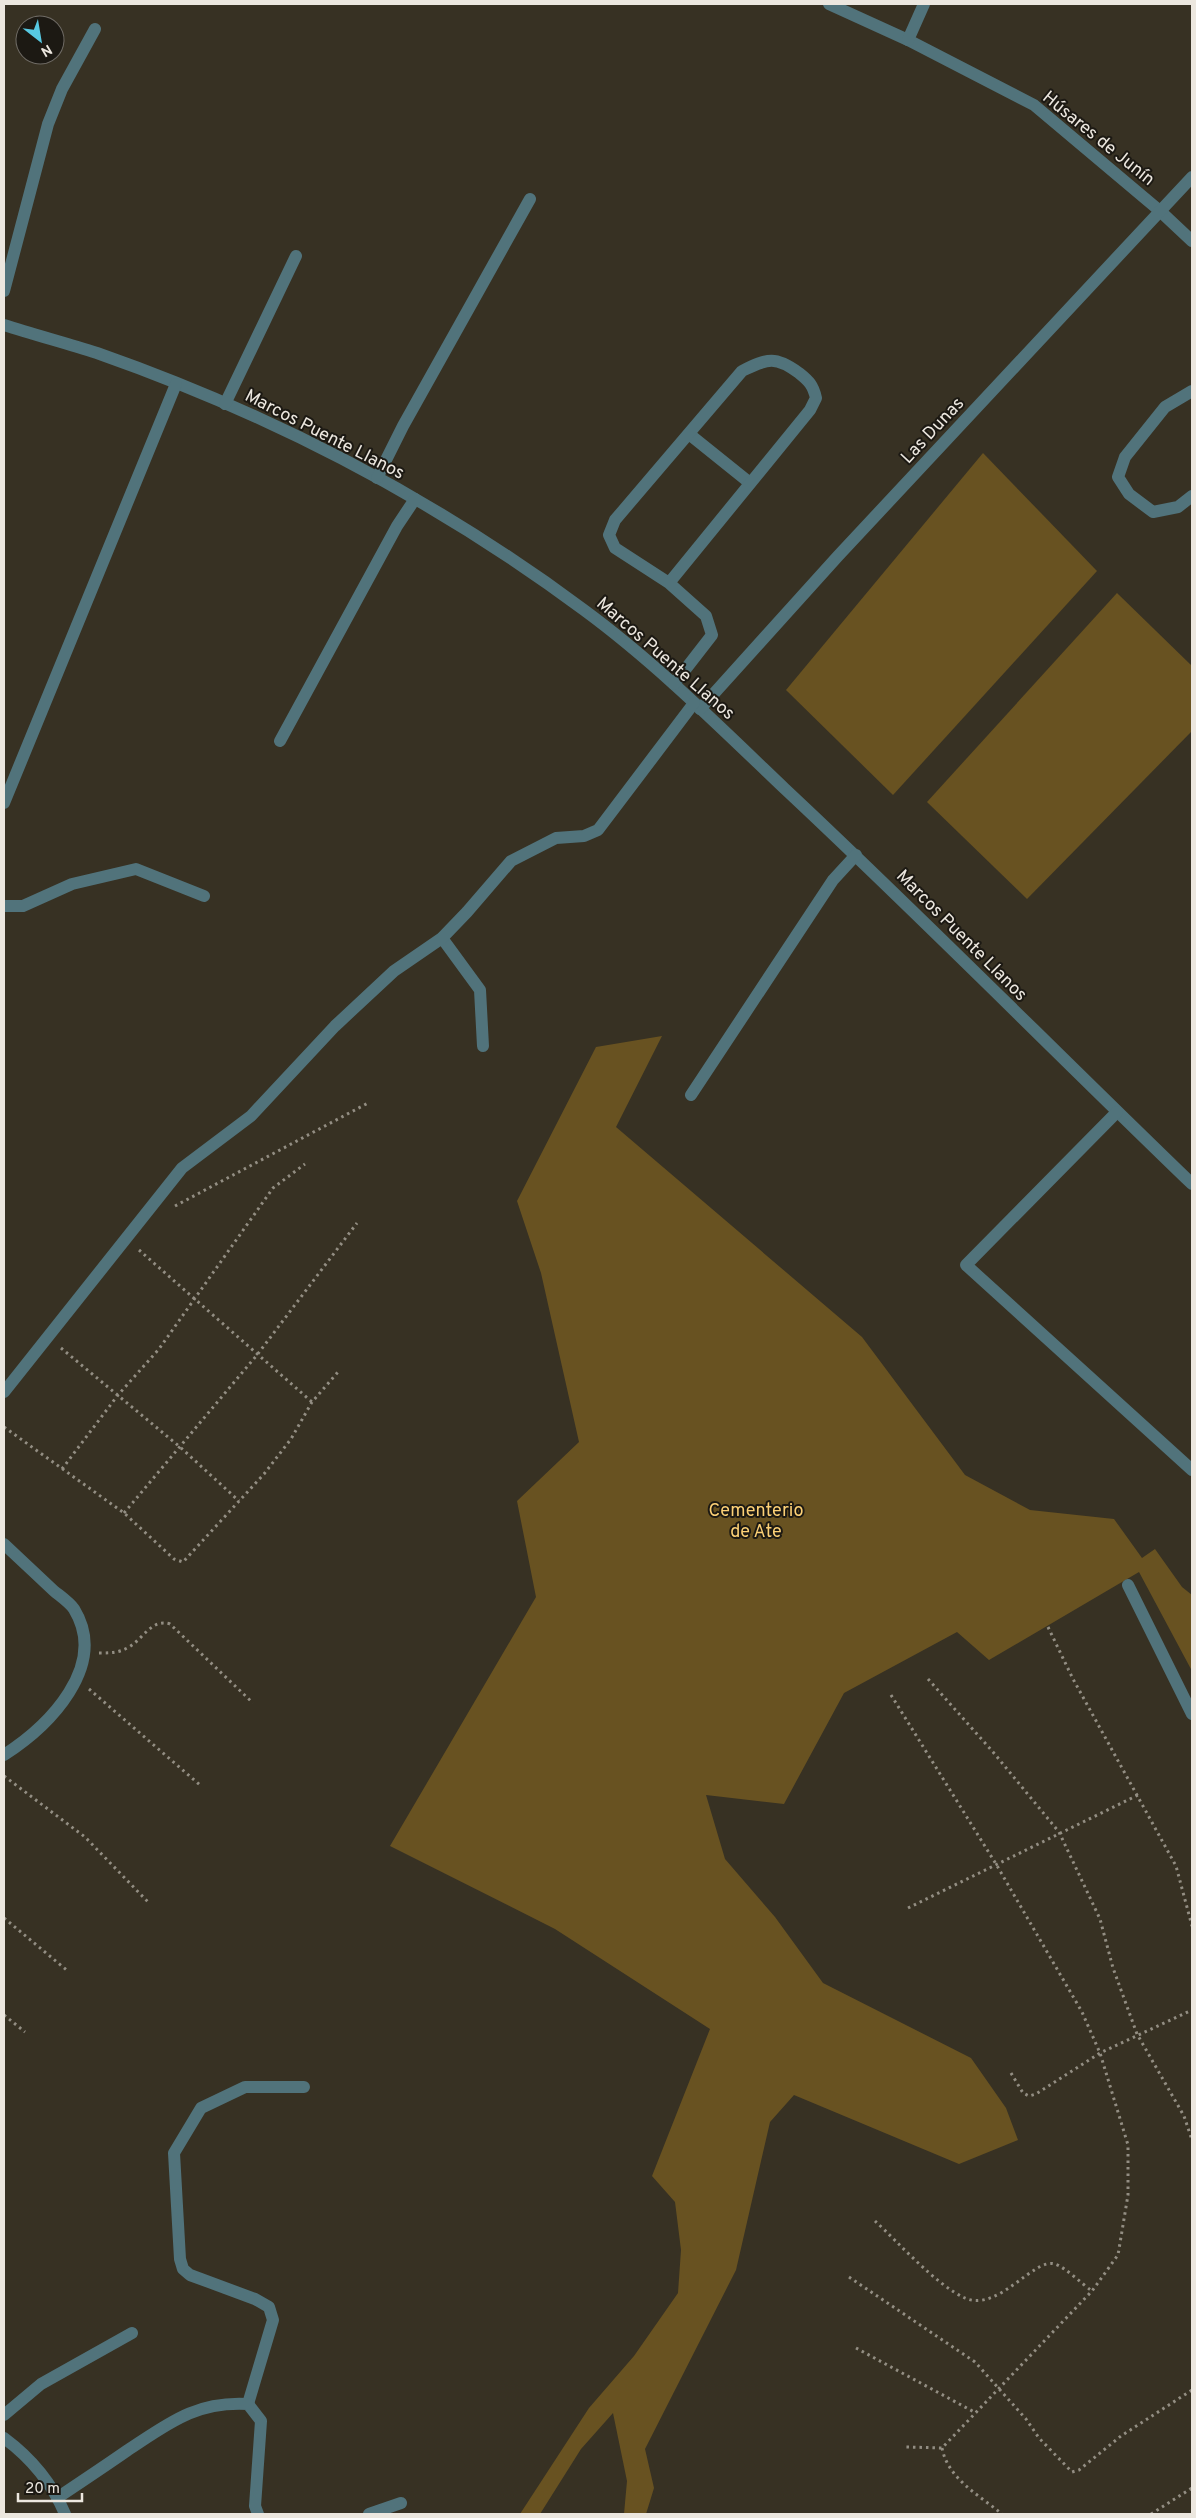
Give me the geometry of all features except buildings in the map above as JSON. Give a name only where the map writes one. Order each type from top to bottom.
[{"type":"street","name":"Húsares de Junín","points":[[829,4],[908,40],[1034,106],[1160,211],[1192,241]]},
{"type":"street","points":[[908,40],[924,4]]},
{"type":"street","points":[[4,291],[48,124],[66,82],[95,29]]},
{"type":"street","name":"Las Dunas","points":[[4,1392],[182,1168],[251,1116],[335,1026],[394,971],[442,938],[511,860],[556,838],[584,836],[598,830],[697,706],[1192,177]]},
{"type":"street","points":[[377,478],[403,426],[530,199]]},
{"type":"street","points":[[225,404],[296,256]]},
{"type":"street","name":"Marcos Puente Llanos","points":[[4,325],[95,353],[225,404],[302,439],[415,499],[493,546],[588,612],[674,684],[856,855],[1192,1184]]},
{"type":"street","points":[[669,583],[810,410],[816,398],[812,383],[782,361],[760,362],[742,371],[615,520],[609,536],[615,548],[669,583],[706,616],[712,635],[674,684]]},
{"type":"street","points":[[4,803],[176,384]]},
{"type":"street","points":[[1192,390],[1165,407],[1125,457],[1118,478],[1129,494],[1153,512],[1178,507],[1192,496]]},
{"type":"street","points":[[689,434],[750,484]]},
{"type":"street","points":[[280,741],[397,526],[415,499]]},
{"type":"street","points":[[691,1095],[833,880],[856,855]]},
{"type":"street","points":[[4,906],[23,906],[72,884],[136,869],[204,896]]},
{"type":"street","points":[[442,938],[480,990],[483,1046]]},
{"type":"street","points":[[1117,1112],[966,1265],[1192,1470]]},
{"type":"street","points":[[4,1544],[73,1608],[80,1625],[86,1652],[78,1679],[52,1714],[16,1747],[4,1754]]},
{"type":"street","points":[[1128,1585],[1192,1714]]},
{"type":"street","points":[[248,2404],[273,2320],[269,2307],[255,2299],[190,2275],[183,2269],[180,2260],[174,2153],[201,2108],[245,2087],[304,2087]]},
{"type":"street","points":[[4,2416],[41,2384],[132,2333]]},
{"type":"street","points":[[57,2498],[168,2423],[189,2412],[226,2403],[248,2404],[261,2421],[255,2506],[258,2514]]},
{"type":"street","points":[[4,2438],[28,2458],[57,2498],[65,2514]]},
{"type":"street","points":[[369,2514],[401,2503]]},
{"type":"path","points":[[174,1206],[368,1104]]},
{"type":"path","points":[[62,1469],[118,1395],[159,1349],[273,1188],[304,1164]]},
{"type":"path","points":[[124,1513],[257,1355],[357,1223]]},
{"type":"path","points":[[127,1239],[312,1402]]},
{"type":"path","points":[[48,1338],[180,1447],[239,1501]]},
{"type":"path","points":[[4,1427],[124,1513],[174,1559],[183,1562],[264,1474],[291,1439],[312,1402],[338,1372]]},
{"type":"path","points":[[86,1652],[114,1654],[130,1646],[154,1624],[163,1621],[170,1624],[253,1703]]},
{"type":"path","points":[[1048,1627],[1073,1679],[1176,1866],[1192,1926]]},
{"type":"path","points":[[78,1679],[200,1785]]},
{"type":"path","points":[[928,1679],[993,1752],[1059,1832],[1100,1919],[1113,1968],[1137,2034],[1184,2116],[1192,2140]]},
{"type":"path","points":[[891,1695],[996,1864],[1082,2012],[1100,2053],[1128,2145],[1128,2194],[1118,2255],[1092,2291],[942,2448],[906,2447]]},
{"type":"path","points":[[4,1776],[85,1837],[149,1903]]},
{"type":"path","points":[[908,1908],[1059,1832],[1138,1795]]},
{"type":"path","points":[[4,1918],[69,1972]]},
{"type":"path","points":[[1010,2073],[1023,2093],[1029,2096],[1036,2094],[1100,2053],[1137,2034],[1192,2010]]},
{"type":"path","points":[[4,2015],[25,2032]]},
{"type":"path","points":[[875,2221],[941,2282],[966,2299],[981,2300],[1005,2291],[1044,2263],[1054,2264],[1092,2291]]},
{"type":"path","points":[[849,2276],[975,2362],[1026,2418],[1039,2438],[1072,2472],[1075,2472],[1121,2436],[1192,2390]]},
{"type":"path","points":[[856,2348],[976,2413]]},
{"type":"path","points":[[942,2448],[944,2460],[959,2481],[1002,2514]]},
{"type":"path","points":[[1151,2514],[1192,2488]]},
{"type":"green space","points":[[983,453],[1097,571],[893,795],[786,690]]},
{"type":"green space","points":[[1117,593],[1192,666],[1192,731],[1027,899],[927,802]]},
{"type":"green space","name":"Cementerio de Ate","points":[[662,1036],[616,1127],[862,1337],[965,1475],[1030,1510],[1114,1519],[1142,1558],[1155,1549],[1182,1587],[1192,1595],[1192,1671],[1139,1572],[989,1660],[957,1632],[844,1693],[784,1804],[706,1795],[725,1859],[775,1917],[823,1983],[971,2058],[1006,2108],[1018,2140],[959,2164],[794,2095],[770,2122],[736,2270],[645,2449],[654,2488],[646,2514],[624,2514],[627,2481],[613,2413],[581,2449],[540,2514],[520,2514],[589,2408],[634,2356],[678,2293],[681,2250],[675,2202],[652,2176],[710,2029],[555,1929],[390,1846],[536,1597],[517,1501],[579,1442],[541,1273],[517,1201],[596,1047]]}]
